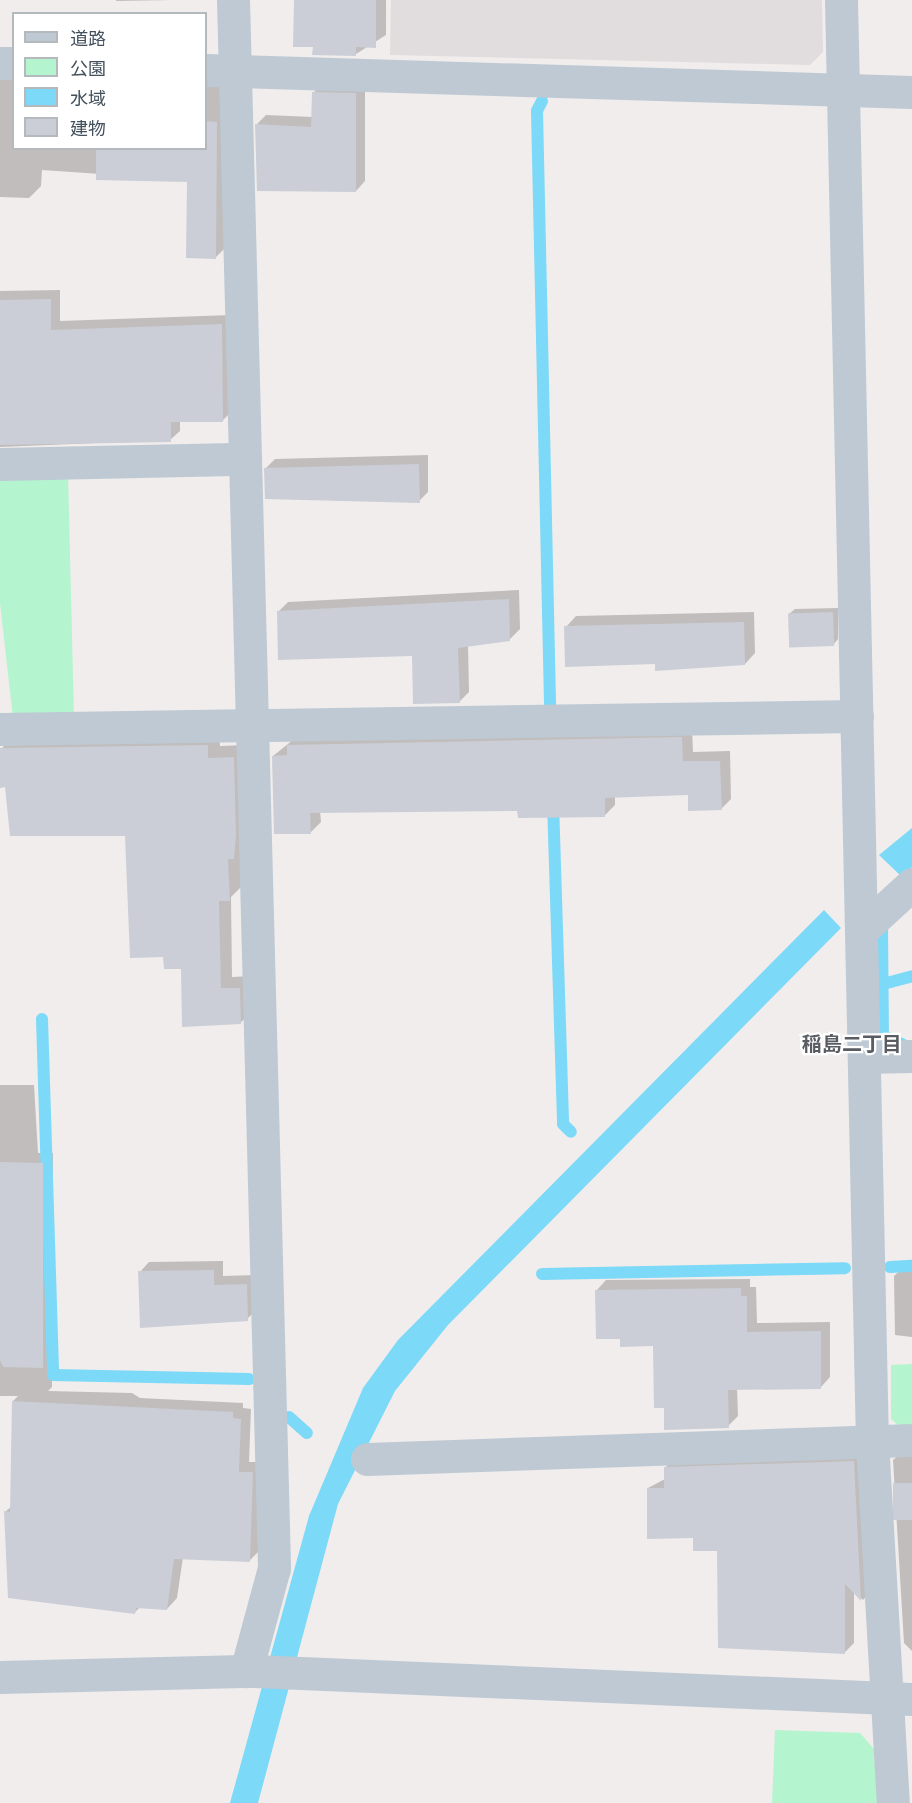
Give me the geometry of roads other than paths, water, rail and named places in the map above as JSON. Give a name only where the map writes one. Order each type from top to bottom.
[{"type":"street","points":[[233,0],[220,70],[244,459],[274,1568],[250,1671]]},
{"type":"street","points":[[841,0],[872,1441],[898,1698],[892,1803]]},
{"type":"street","points":[[220,70],[912,92]]},
{"type":"street","points":[[0,464],[244,459]]},
{"type":"street","points":[[0,729],[251,727],[857,716]]},
{"type":"street","points":[[862,930],[912,884]]},
{"type":"street","points":[[864,1057],[912,1056]]},
{"type":"street","points":[[367,1460],[912,1440]]},
{"type":"street","points":[[0,1677],[297,1672],[898,1698]]},
{"type":"water","points":[[912,828],[912,867],[902,877],[879,855]]},
{"type":"water","points":[[824,910],[841,928],[448,1325],[395,1391],[338,1504],[258,1803],[230,1803],[309,1516],[363,1388],[398,1340]]},
{"type":"waterway","points":[[542,101],[537,111],[550,704]]},
{"type":"waterway","points":[[553,802],[563,1124],[571,1132]]},
{"type":"waterway","points":[[887,921],[882,926],[883,1036],[902,1044]]},
{"type":"waterway","points":[[883,984],[912,976]]},
{"type":"waterway","points":[[42,1019],[53,1375],[249,1379]]},
{"type":"waterway","points":[[890,1267],[912,1266]]},
{"type":"waterway","points":[[542,1274],[845,1268]]},
{"type":"waterway","points":[[289,1417],[307,1433]]},
{"type":"district","name":"稲島二丁目","points":[[852,1043]]}]
